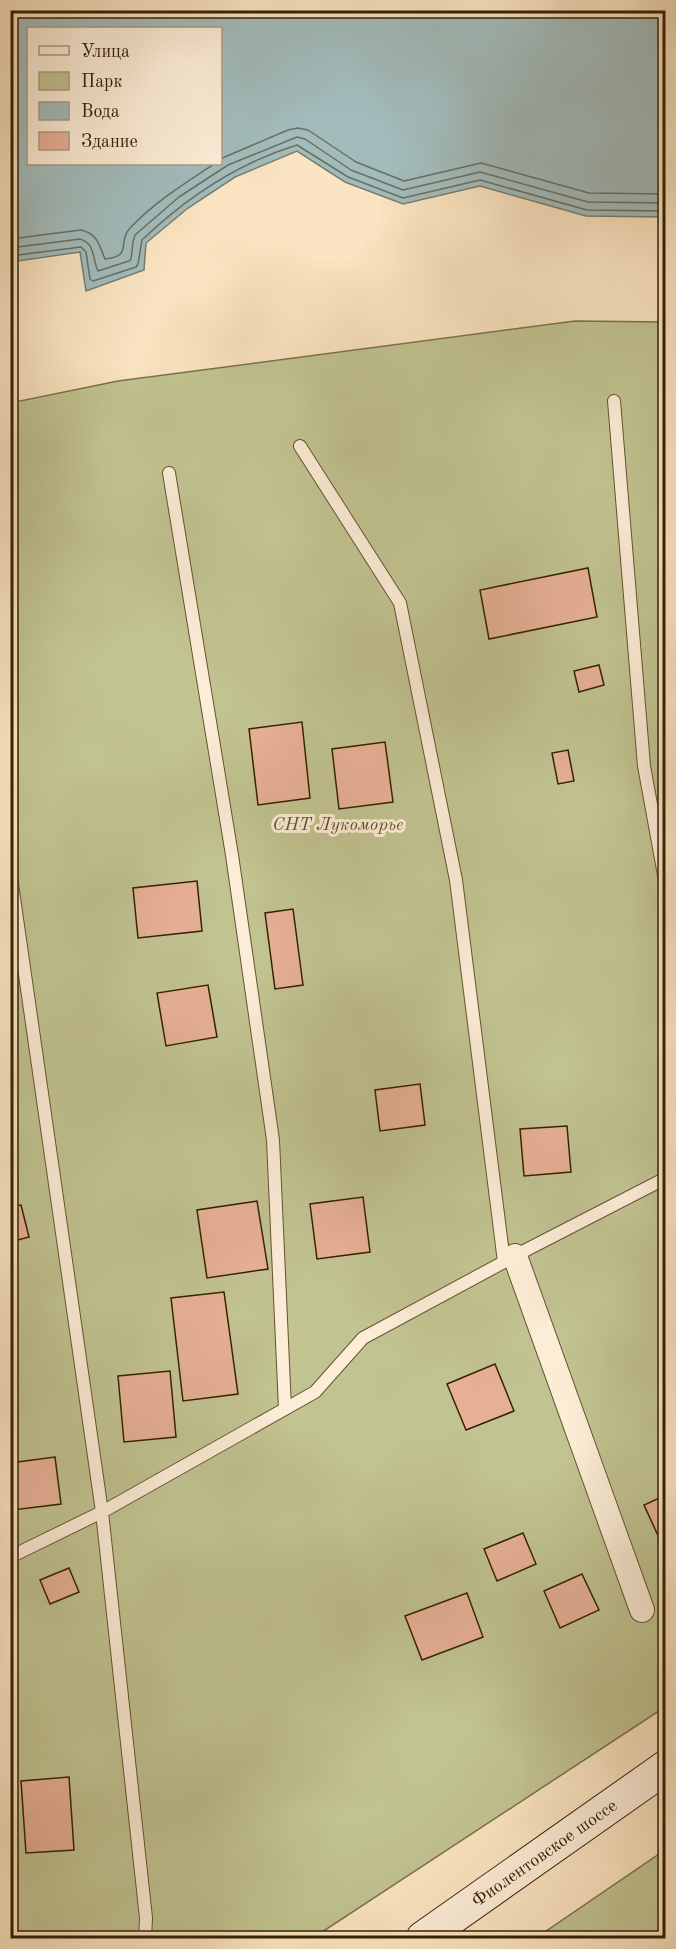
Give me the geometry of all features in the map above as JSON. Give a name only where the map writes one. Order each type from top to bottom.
[{"type":"main road","name":"Фиолентовское шоссе","points":[[423,1938],[666,1767]]},
{"type":"street","points":[[510,1259],[642,1611]]},
{"type":"lane","points":[[615,400],[644,766],[666,886]]},
{"type":"lane","points":[[300,446],[400,603],[456,880],[510,1259]]},
{"type":"lane","points":[[169,473],[232,855],[273,1140],[285,1409]]},
{"type":"lane","points":[[10,870],[102,1512],[146,1918],[145,1938]]},
{"type":"lane","points":[[10,1557],[102,1512],[315,1392],[363,1338],[666,1178]]},
{"type":"green space","name":"СНТ Лукоморье","points":[[575,321],[665,322],[665,1707],[313,1938],[11,1938],[10,403],[118,381]]},
{"type":"green space","points":[[665,1850],[665,1938],[536,1938]]},
{"type":"water","points":[[10,11],[665,11],[665,217],[586,216],[480,186],[403,204],[345,182],[297,151],[235,177],[188,208],[146,243],[144,270],[86,291],[80,252],[11,262]]},
{"type":"building","points":[[588,568],[597,617],[489,639],[480,590]]},
{"type":"building","points":[[599,665],[604,685],[579,692],[574,671]]},
{"type":"building","points":[[302,722],[310,798],[258,805],[249,729]]},
{"type":"building","points":[[385,742],[393,802],[339,809],[332,749]]},
{"type":"building","points":[[568,750],[574,781],[558,784],[552,753]]},
{"type":"building","points":[[197,881],[202,931],[138,938],[133,888]]},
{"type":"building","points":[[293,909],[303,985],[275,989],[265,913]]},
{"type":"building","points":[[208,985],[217,1037],[166,1046],[157,993]]},
{"type":"building","points":[[420,1084],[425,1125],[380,1131],[375,1090]]},
{"type":"building","points":[[567,1126],[571,1172],[524,1176],[520,1129]]},
{"type":"building","points":[[363,1197],[370,1252],[317,1259],[310,1204]]},
{"type":"building","points":[[257,1201],[268,1269],[207,1278],[197,1210]]},
{"type":"building","points":[[21,1205],[29,1237],[10,1242],[10,1207]]},
{"type":"building","points":[[224,1292],[238,1394],[183,1401],[171,1298]]},
{"type":"building","points":[[495,1364],[514,1411],[466,1430],[447,1384]]},
{"type":"building","points":[[170,1371],[176,1437],[124,1442],[118,1376]]},
{"type":"building","points":[[55,1457],[61,1504],[13,1510],[10,1463]]},
{"type":"building","points":[[666,1495],[666,1553],[644,1505]]},
{"type":"building","points":[[523,1533],[536,1564],[497,1581],[484,1549]]},
{"type":"building","points":[[69,1568],[79,1592],[50,1604],[40,1580]]},
{"type":"building","points":[[582,1574],[599,1610],[560,1628],[544,1591]]},
{"type":"building","points":[[467,1593],[483,1637],[422,1660],[405,1616]]},
{"type":"building","points":[[69,1777],[74,1850],[26,1853],[21,1781]]}]
